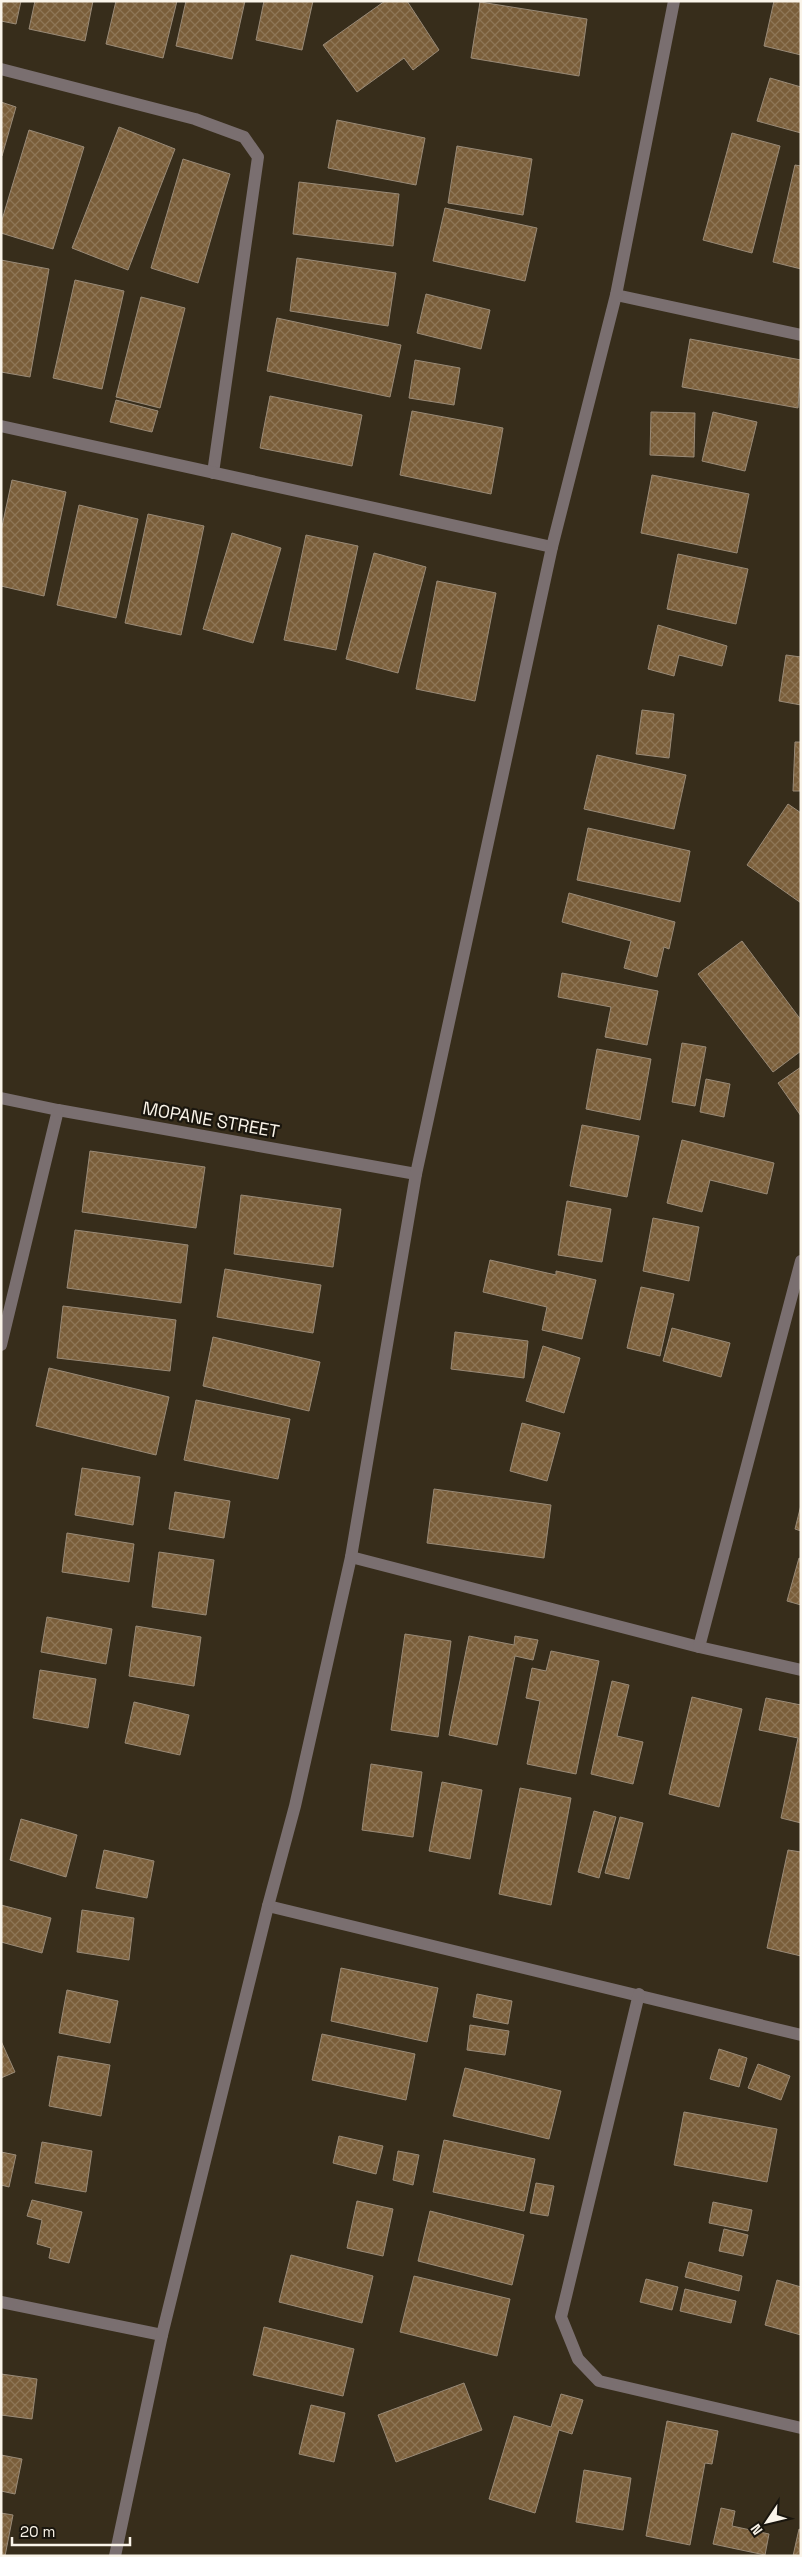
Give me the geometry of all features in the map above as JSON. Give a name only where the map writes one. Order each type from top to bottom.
[{"type":"street","points":[[115,2556],[162,2334],[268,1906],[296,1806],[352,1557],[416,1174],[552,547],[616,294],[674,1]]},
{"type":"street","points":[[1,69],[195,119],[244,137],[258,157],[213,473]]},
{"type":"street","points":[[616,294],[801,334]]},
{"type":"street","points":[[1,426],[552,547]]},
{"type":"street","name":"MOPANE STREET","points":[[1,1098],[58,1110],[416,1174]]},
{"type":"street","points":[[1,1345],[58,1110]]},
{"type":"street","points":[[699,1647],[801,1260]]},
{"type":"street","points":[[352,1557],[699,1647],[801,1670]]},
{"type":"street","points":[[268,1906],[639,1994],[801,2035]]},
{"type":"street","points":[[639,1994],[561,2317],[578,2359],[599,2381],[801,2428]]},
{"type":"street","points":[[1,2302],[162,2334]]},
{"type":"building","points":[[1,1],[21,1],[16,24],[1,21]]},
{"type":"building","points":[[35,1],[93,1],[85,41],[29,29]]},
{"type":"building","points":[[116,1],[177,1],[163,58],[106,44]]},
{"type":"building","points":[[186,1],[245,1],[232,59],[176,46]]},
{"type":"building","points":[[264,1],[313,1],[302,50],[256,40]]},
{"type":"building","points":[[385,1],[407,1],[439,50],[413,70],[404,58],[357,92],[323,45]]},
{"type":"building","points":[[774,1],[801,1],[801,55],[764,46]]},
{"type":"building","points":[[480,2],[587,19],[579,76],[471,58]]},
{"type":"building","points":[[770,78],[801,87],[801,133],[757,121]]},
{"type":"building","points":[[1,102],[16,107],[2,156],[1,156]]},
{"type":"building","points":[[337,120],[425,138],[416,185],[328,168]]},
{"type":"building","points":[[119,127],[175,149],[128,270],[72,248]]},
{"type":"building","points":[[29,130],[84,147],[53,249],[1,233],[1,223]]},
{"type":"building","points":[[732,133],[780,146],[752,253],[703,240]]},
{"type":"building","points":[[457,146],[532,159],[523,215],[448,203]]},
{"type":"building","points":[[183,159],[230,174],[198,283],[151,268]]},
{"type":"building","points":[[795,165],[801,166],[801,269],[773,262]]},
{"type":"building","points":[[299,182],[399,194],[393,246],[293,234]]},
{"type":"building","points":[[445,208],[537,228],[525,281],[433,261]]},
{"type":"building","points":[[297,258],[396,273],[388,326],[290,311]]},
{"type":"building","points":[[1,260],[49,269],[30,377],[1,372]]},
{"type":"building","points":[[75,280],[124,291],[102,389],[53,378]]},
{"type":"building","points":[[426,294],[490,310],[481,349],[417,333]]},
{"type":"building","points":[[141,297],[185,308],[160,408],[116,397]]},
{"type":"building","points":[[277,318],[401,345],[390,397],[267,371]]},
{"type":"building","points":[[690,339],[801,360],[798,408],[682,387]]},
{"type":"building","points":[[415,360],[460,368],[454,405],[409,398]]},
{"type":"building","points":[[270,396],[362,415],[352,466],[260,448]]},
{"type":"building","points":[[116,400],[158,411],[152,432],[110,422]]},
{"type":"building","points":[[412,411],[503,428],[491,494],[400,475]]},
{"type":"building","points":[[651,412],[695,413],[694,457],[650,455]]},
{"type":"building","points":[[713,412],[757,422],[745,471],[702,461]]},
{"type":"building","points":[[652,475],[749,494],[737,553],[641,533]]},
{"type":"building","points":[[12,480],[66,492],[44,596],[1,586],[1,531]]},
{"type":"building","points":[[79,505],[138,519],[116,618],[57,605]]},
{"type":"building","points":[[148,514],[204,526],[181,635],[125,623]]},
{"type":"building","points":[[232,533],[281,548],[253,643],[203,629]]},
{"type":"building","points":[[306,535],[358,546],[336,650],[284,640]]},
{"type":"building","points":[[374,553],[426,567],[398,673],[346,659]]},
{"type":"building","points":[[678,554],[748,569],[736,624],[667,609]]},
{"type":"building","points":[[437,581],[496,593],[475,701],[416,689]]},
{"type":"building","points":[[658,625],[727,646],[722,666],[679,655],[674,676],[648,669]]},
{"type":"building","points":[[786,655],[801,657],[801,705],[779,701]]},
{"type":"building","points":[[642,710],[674,714],[669,758],[636,754]]},
{"type":"building","points":[[795,742],[801,742],[801,791],[793,791]]},
{"type":"building","points":[[597,755],[686,775],[674,829],[584,809]]},
{"type":"building","points":[[788,804],[801,813],[801,903],[747,865]]},
{"type":"building","points":[[588,828],[690,851],[680,902],[577,880]]},
{"type":"building","points":[[569,893],[675,922],[669,949],[664,947],[657,977],[624,968],[631,941],[562,922]]},
{"type":"building","points":[[742,941],[801,1020],[801,1051],[773,1072],[698,974]]},
{"type":"building","points":[[562,973],[658,991],[647,1045],[605,1037],[611,1007],[558,997]]},
{"type":"building","points":[[682,1043],[706,1047],[695,1106],[672,1102]]},
{"type":"building","points":[[597,1049],[651,1059],[640,1120],[586,1109]]},
{"type":"building","points":[[801,1067],[801,1116],[778,1083]]},
{"type":"building","points":[[706,1079],[730,1084],[724,1117],[700,1112]]},
{"type":"building","points":[[582,1125],[639,1136],[627,1197],[570,1186]]},
{"type":"building","points":[[682,1140],[774,1163],[767,1194],[710,1180],[702,1212],[667,1203]]},
{"type":"building","points":[[90,1151],[205,1167],[196,1228],[82,1212]]},
{"type":"building","points":[[241,1195],[341,1209],[333,1267],[234,1254]]},
{"type":"building","points":[[567,1201],[611,1209],[602,1262],[558,1255]]},
{"type":"building","points":[[653,1218],[699,1227],[689,1281],[643,1271]]},
{"type":"building","points":[[75,1230],[188,1245],[181,1303],[67,1288]]},
{"type":"building","points":[[490,1260],[556,1275],[556,1271],[596,1280],[582,1339],[542,1330],[547,1307],[483,1292]]},
{"type":"building","points":[[225,1269],[321,1285],[313,1333],[217,1317]]},
{"type":"building","points":[[641,1287],[674,1294],[660,1356],[627,1348]]},
{"type":"building","points":[[63,1306],[176,1320],[170,1371],[57,1358]]},
{"type":"building","points":[[672,1328],[730,1343],[721,1377],[663,1361]]},
{"type":"building","points":[[455,1332],[528,1341],[524,1378],[451,1369]]},
{"type":"building","points":[[213,1337],[320,1362],[309,1411],[203,1386]]},
{"type":"building","points":[[543,1346],[580,1358],[564,1413],[526,1401]]},
{"type":"building","points":[[49,1368],[169,1397],[156,1455],[36,1426]]},
{"type":"building","points":[[196,1400],[290,1419],[278,1479],[184,1460]]},
{"type":"building","points":[[522,1423],[560,1433],[547,1481],[510,1471]]},
{"type":"building","points":[[82,1468],[140,1477],[133,1525],[75,1515]]},
{"type":"building","points":[[434,1489],[551,1505],[544,1558],[427,1543]]},
{"type":"building","points":[[175,1492],[230,1501],[224,1538],[169,1529]]},
{"type":"building","points":[[801,1505],[801,1531],[795,1529]]},
{"type":"building","points":[[67,1533],[134,1544],[129,1582],[62,1572]]},
{"type":"building","points":[[159,1552],[214,1560],[206,1615],[152,1607]]},
{"type":"building","points":[[799,1558],[801,1559],[801,1605],[787,1601]]},
{"type":"building","points":[[47,1617],[112,1629],[106,1664],[41,1652]]},
{"type":"building","points":[[136,1626],[201,1637],[194,1686],[129,1676]]},
{"type":"building","points":[[405,1634],[451,1641],[438,1737],[391,1730]]},
{"type":"building","points":[[469,1636],[514,1645],[515,1636],[538,1640],[533,1660],[515,1656],[497,1745],[449,1735]]},
{"type":"building","points":[[551,1651],[599,1661],[576,1774],[527,1764],[540,1701],[526,1698],[532,1668],[546,1671]]},
{"type":"building","points":[[40,1670],[96,1679],[88,1728],[33,1718]]},
{"type":"building","points":[[612,1681],[629,1685],[617,1736],[643,1742],[633,1784],[591,1774]]},
{"type":"building","points":[[692,1697],[742,1709],[719,1807],[669,1794]]},
{"type":"building","points":[[766,1698],[801,1705],[801,1823],[781,1818],[798,1738],[759,1730]]},
{"type":"building","points":[[134,1702],[189,1715],[180,1755],[125,1743]]},
{"type":"building","points":[[371,1764],[422,1772],[413,1837],[362,1830]]},
{"type":"building","points":[[442,1782],[482,1790],[470,1859],[429,1851]]},
{"type":"building","points":[[520,1788],[571,1798],[551,1905],[499,1894]]},
{"type":"building","points":[[594,1811],[616,1817],[599,1878],[578,1872]]},
{"type":"building","points":[[620,1817],[643,1823],[629,1879],[605,1873]]},
{"type":"building","points":[[21,1819],[77,1835],[66,1877],[10,1860]]},
{"type":"building","points":[[104,1850],[154,1861],[147,1898],[96,1888]]},
{"type":"building","points":[[788,1850],[801,1852],[801,1956],[767,1948]]},
{"type":"building","points":[[1,1905],[51,1918],[42,1953],[1,1942]]},
{"type":"building","points":[[82,1910],[134,1918],[129,1960],[77,1952]]},
{"type":"building","points":[[341,1968],[438,1988],[427,2042],[331,2021]]},
{"type":"building","points":[[67,1990],[118,2001],[110,2043],[59,2033]]},
{"type":"building","points":[[477,1994],[512,2001],[508,2024],[473,2017]]},
{"type":"building","points":[[470,2025],[509,2031],[505,2055],[467,2050]]},
{"type":"building","points":[[322,2034],[415,2054],[406,2100],[312,2080]]},
{"type":"building","points":[[1,2041],[15,2072],[1,2078]]},
{"type":"building","points":[[719,2049],[747,2058],[739,2087],[710,2079]]},
{"type":"building","points":[[58,2056],[110,2065],[101,2116],[49,2106]]},
{"type":"building","points":[[758,2064],[790,2076],[781,2100],[748,2088]]},
{"type":"building","points":[[465,2068],[561,2091],[549,2139],[453,2116]]},
{"type":"building","points":[[684,2112],[777,2129],[767,2182],[674,2165]]},
{"type":"building","points":[[339,2136],[383,2146],[376,2174],[333,2163]]},
{"type":"building","points":[[444,2140],[535,2159],[524,2211],[433,2192]]},
{"type":"building","points":[[42,2142],[92,2151],[86,2192],[35,2183]]},
{"type":"building","points":[[398,2151],[419,2155],[413,2185],[393,2180]]},
{"type":"building","points":[[1,2152],[16,2155],[9,2187],[1,2185]]},
{"type":"building","points":[[536,2183],[554,2186],[548,2216],[530,2213]]},
{"type":"building","points":[[32,2200],[82,2212],[69,2263],[49,2258],[51,2248],[37,2244],[42,2220],[27,2216]]},
{"type":"building","points":[[357,2201],[393,2209],[383,2256],[347,2248]]},
{"type":"building","points":[[713,2202],[752,2210],[748,2231],[709,2223]]},
{"type":"building","points":[[430,2211],[524,2235],[512,2285],[418,2261]]},
{"type":"building","points":[[724,2229],[748,2235],[743,2256],[719,2251]]},
{"type":"building","points":[[291,2255],[373,2276],[362,2323],[279,2302]]},
{"type":"building","points":[[689,2262],[742,2276],[739,2291],[685,2277]]},
{"type":"building","points":[[414,2276],[510,2299],[497,2356],[400,2332]]},
{"type":"building","points":[[646,2279],[678,2287],[672,2310],[640,2302]]},
{"type":"building","points":[[777,2280],[801,2287],[801,2335],[765,2325]]},
{"type":"building","points":[[685,2289],[736,2301],[731,2323],[680,2311]]},
{"type":"building","points":[[264,2327],[354,2349],[343,2396],[253,2375]]},
{"type":"building","points":[[1,2374],[37,2379],[32,2419],[1,2415]]},
{"type":"building","points":[[464,2383],[482,2430],[396,2462],[378,2415]]},
{"type":"building","points":[[561,2394],[583,2400],[572,2434],[559,2430],[535,2513],[489,2499],[514,2416],[551,2427]]},
{"type":"building","points":[[311,2405],[345,2413],[334,2462],[299,2454]]},
{"type":"building","points":[[667,2421],[718,2431],[712,2464],[705,2463],[690,2545],[646,2536]]},
{"type":"building","points":[[1,2455],[22,2459],[15,2494],[1,2491]]},
{"type":"building","points":[[584,2470],[631,2478],[623,2530],[576,2522]]},
{"type":"building","points":[[721,2508],[735,2511],[732,2526],[769,2534],[765,2555],[713,2544]]},
{"type":"building","points":[[1,2513],[13,2515],[5,2556],[1,2556]]},
{"type":"building","points":[[799,2529],[801,2530],[801,2556],[793,2556]]}]
